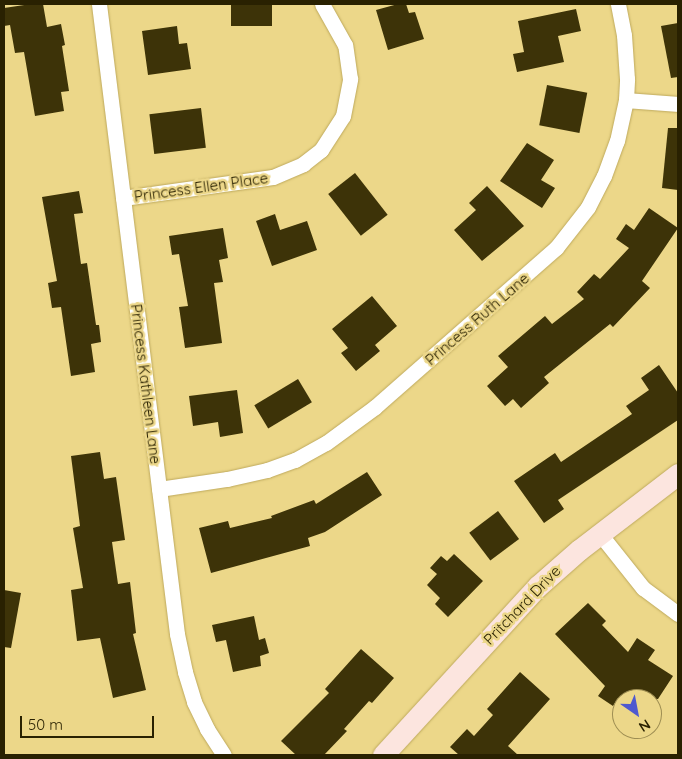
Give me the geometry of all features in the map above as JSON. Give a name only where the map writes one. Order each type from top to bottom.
[{"type":"street","name":"Princess Kathleen Lane","points":[[99,4],[180,654],[194,702],[207,729],[224,755]]},
{"type":"street","name":"Princess Ellen Place","points":[[123,198],[273,177],[303,164],[321,150],[343,116],[350,79],[345,45],[322,4]]},
{"type":"street","name":"Princess Ruth Lane","points":[[159,489],[250,475],[288,463],[326,443],[375,407],[542,263],[567,236],[588,207],[604,176],[617,141],[626,100],[626,49],[618,4]]},
{"type":"street","points":[[626,100],[678,104]]},
{"type":"street","name":"Pritchard Drive","points":[[383,755],[538,586],[600,534],[678,474]]},
{"type":"street","points":[[600,534],[643,588],[678,614]]},
{"type":"building","points":[[43,4],[47,27],[61,24],[65,45],[62,46],[69,91],[61,92],[64,111],[35,116],[24,52],[15,53],[10,25],[4,26],[4,8]]},
{"type":"building","points":[[231,4],[272,4],[272,26],[231,26]]},
{"type":"building","points":[[398,4],[406,4],[409,13],[415,12],[424,39],[388,50],[376,10]]},
{"type":"building","points":[[576,9],[581,31],[558,36],[564,62],[517,72],[513,54],[524,52],[518,21]]},
{"type":"building","points":[[678,23],[678,77],[671,78],[661,26]]},
{"type":"building","points":[[177,26],[179,44],[187,43],[191,69],[148,75],[142,31]]},
{"type":"building","points":[[547,85],[587,93],[579,133],[539,125]]},
{"type":"building","points":[[201,108],[206,148],[154,154],[149,114]]},
{"type":"building","points":[[668,128],[678,128],[678,190],[662,188]]},
{"type":"building","points":[[527,143],[554,160],[541,180],[555,188],[542,208],[500,181]]},
{"type":"building","points":[[355,173],[388,215],[361,236],[328,194]]},
{"type":"building","points":[[487,186],[524,226],[482,261],[454,230],[476,210],[469,203]]},
{"type":"building","points":[[79,191],[83,213],[74,214],[81,264],[87,263],[96,325],[99,325],[101,342],[91,344],[95,372],[71,376],[61,307],[52,308],[48,283],[57,281],[42,197]]},
{"type":"building","points":[[649,208],[678,228],[642,281],[650,288],[613,327],[610,324],[544,377],[549,383],[521,408],[513,399],[505,406],[487,386],[508,367],[498,356],[545,316],[552,324],[584,299],[577,292],[594,274],[600,279],[629,248],[616,239],[626,224],[634,230]]},
{"type":"building","points":[[275,214],[280,230],[307,221],[317,250],[272,266],[256,221]]},
{"type":"building","points":[[223,228],[228,258],[219,260],[223,282],[214,283],[222,343],[185,348],[179,307],[188,306],[179,254],[172,255],[169,236]]},
{"type":"building","points":[[372,296],[397,326],[375,345],[380,351],[356,371],[341,353],[348,348],[332,329]]},
{"type":"building","points":[[659,365],[678,393],[678,420],[558,500],[564,509],[544,523],[514,481],[555,453],[561,462],[632,414],[626,406],[649,390],[641,378]]},
{"type":"building","points":[[298,379],[312,402],[268,428],[254,405]]},
{"type":"building","points":[[237,390],[243,433],[220,437],[218,422],[193,426],[189,396]]},
{"type":"building","points":[[100,452],[104,479],[116,477],[125,540],[112,542],[118,584],[130,582],[136,633],[133,634],[146,690],[113,698],[100,638],[77,641],[71,590],[83,588],[73,528],[80,526],[71,456]]},
{"type":"building","points":[[367,472],[382,495],[325,532],[308,538],[310,546],[211,573],[199,528],[228,521],[230,528],[272,518],[271,516],[314,500],[316,504]]},
{"type":"building","points":[[498,511],[519,539],[490,561],[469,533]]},
{"type":"building","points":[[454,554],[483,581],[448,617],[435,604],[440,598],[427,585],[437,574],[430,568],[441,556],[447,561]]},
{"type":"building","points":[[4,590],[21,593],[11,648],[4,647]]},
{"type":"building","points":[[588,603],[606,621],[602,625],[628,652],[637,638],[655,650],[648,660],[673,676],[662,693],[662,689],[612,689],[612,705],[598,696],[605,686],[555,634]]},
{"type":"building","points":[[254,616],[259,640],[265,638],[269,653],[260,656],[261,666],[233,672],[226,640],[216,642],[212,625]]},
{"type":"building","points":[[361,649],[394,678],[372,703],[369,701],[344,729],[347,731],[324,755],[296,755],[281,741],[329,693],[325,689]]},
{"type":"building","points":[[520,672],[550,699],[508,746],[518,755],[459,755],[450,747],[467,729],[474,736],[493,715],[487,709]]}]
